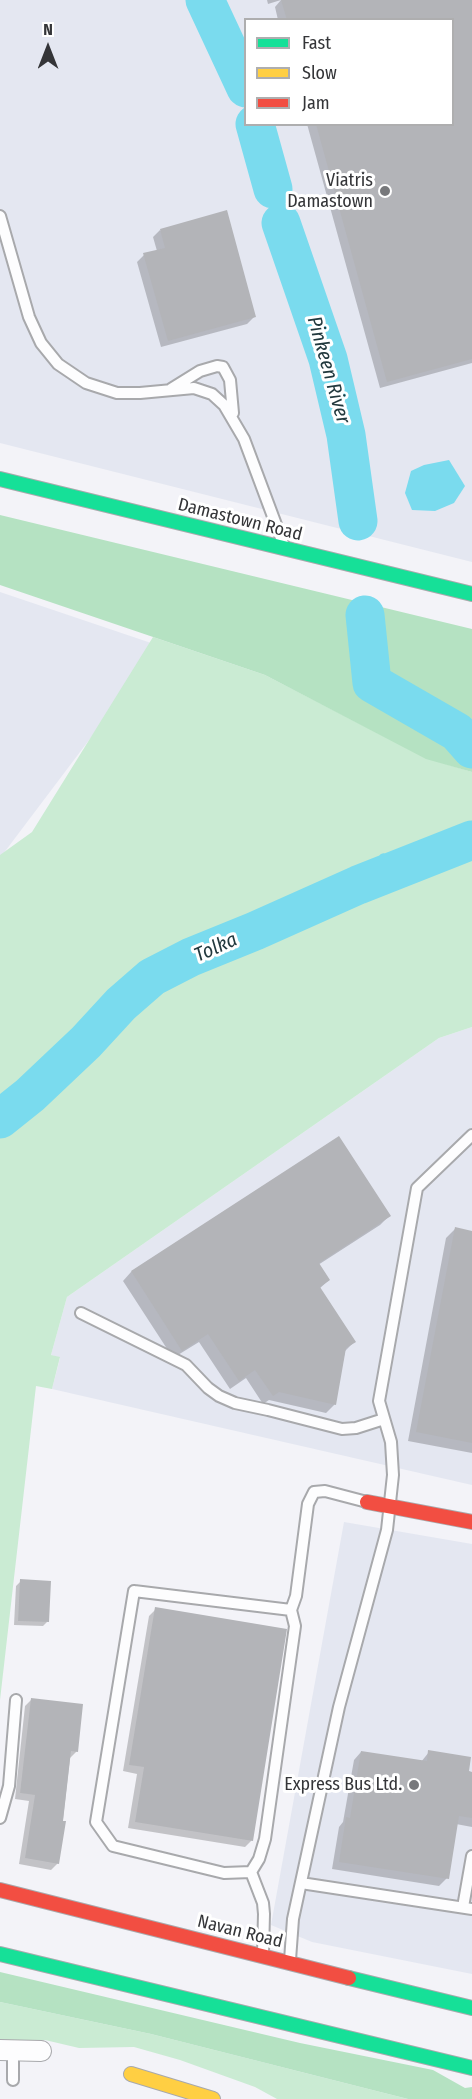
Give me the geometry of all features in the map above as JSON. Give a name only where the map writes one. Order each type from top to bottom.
[{"type":"main road","name":"Damastown Road","points":[[0,479],[472,594]]},
{"type":"main road","points":[[367,1502],[472,1522]]},
{"type":"main road","name":"Navan Road","points":[[0,1890],[472,2008]]},
{"type":"main road","points":[[0,1954],[472,2068]]},
{"type":"main road","points":[[131,2074],[213,2099]]},
{"type":"street","points":[[7,2050],[41,2051]]},
{"type":"lane","points":[[0,216],[29,317],[41,343],[58,364],[86,383],[117,393],[194,388],[212,394],[224,405],[236,422]]},
{"type":"lane","points":[[168,391],[200,371],[217,366],[223,367],[230,380],[231,408],[285,549]]},
{"type":"lane","points":[[290,1963],[293,1919],[339,1707],[385,1543],[391,1507],[393,1475],[391,1442],[379,1401],[417,1188],[472,1135]]},
{"type":"lane","points":[[81,1313],[186,1365],[208,1388],[235,1404],[342,1429],[356,1428],[384,1419]]},
{"type":"lane","points":[[250,1872],[259,1859],[265,1839],[295,1626],[291,1610],[296,1596],[308,1504],[314,1492],[325,1491],[367,1502]]},
{"type":"lane","points":[[250,1872],[224,1873],[113,1846],[96,1822],[134,1591],[291,1610]]},
{"type":"lane","points":[[0,1818],[9,1786],[16,1700]]},
{"type":"lane","points":[[301,1883],[467,1908],[472,1856]]},
{"type":"lane","points":[[250,1872],[264,1914],[263,1956]]},
{"type":"lane","points":[[7,2050],[13,2080]]},
{"type":"shaded area","points":[[0,0],[472,0],[472,562],[0,443]]},
{"type":"shaded area","points":[[0,592],[160,646],[0,858]]},
{"type":"shaded area","points":[[472,1027],[472,1485],[52,1389],[60,1358],[51,1355],[67,1297],[439,1038]]},
{"type":"shaded area","points":[[344,1522],[472,1544],[472,1974],[312,1942],[271,1925]]},
{"type":"green space","points":[[0,515],[472,629],[472,772],[426,759],[265,675],[0,585]]},
{"type":"green space","points":[[153,637],[265,675],[426,758],[472,772],[472,823],[223,926],[135,972],[50,1065],[0,1101],[0,855],[32,832]]},
{"type":"green space","points":[[472,845],[472,1027],[439,1038],[67,1297],[51,1355],[60,1357],[52,1389],[36,1386],[0,1700],[0,1126],[73,1070],[124,1011],[158,979],[220,950]]},
{"type":"green space","points":[[0,1972],[300,2043],[433,2070],[465,2088],[472,2087],[472,2099],[408,2099],[151,2034],[0,2002]]},
{"type":"green space","points":[[0,2002],[151,2034],[408,2099],[277,2099],[255,2087],[180,2060],[134,2047],[79,2048],[45,2040],[0,2040]]},
{"type":"water","points":[[449,460],[465,486],[454,503],[435,511],[412,510],[405,493],[411,471],[424,465]]},
{"type":"building","name":"Viatris Damastown","points":[[281,0],[472,0],[472,359],[387,382],[317,126],[454,126],[454,18],[286,18]]},
{"type":"building","points":[[227,210],[256,317],[168,341],[143,253],[165,248],[160,229]]},
{"type":"building","points":[[339,1136],[391,1216],[319,1263],[330,1280],[320,1287],[356,1342],[346,1348],[336,1405],[279,1392],[273,1396],[255,1370],[239,1381],[208,1334],[182,1351],[131,1271]]},
{"type":"building","points":[[455,1227],[472,1231],[472,1443],[416,1432]]},
{"type":"building","points":[[20,1579],[51,1581],[49,1622],[18,1621]]},
{"type":"building","points":[[155,1607],[287,1629],[253,1841],[135,1822],[144,1767],[129,1765]]},
{"type":"building","points":[[31,1698],[83,1704],[78,1752],[71,1751],[63,1821],[66,1821],[59,1864],[25,1858],[35,1795],[20,1793]]},
{"type":"building","points":[[428,1750],[471,1757],[469,1771],[472,1772],[472,1818],[459,1816],[449,1879],[339,1862],[346,1817],[350,1818],[361,1751],[427,1761]]},
{"type":"waterway","name":"Pinkeen River","points":[[205,0],[244,84]]},
{"type":"waterway","name":"Pinkeen River","points":[[256,126],[273,189]]},
{"type":"waterway","name":"Pinkeen River","points":[[281,223],[328,359],[346,435],[358,521]]},
{"type":"waterway","name":"Pinkeen River","points":[[365,615],[372,683],[457,732],[472,749]]},
{"type":"waterway","name":"Tolka","points":[[0,1119],[30,1095],[86,1042],[121,1004],[152,977],[191,957],[358,885],[472,840]]},
{"type":"waterway","points":[[383,857],[390,873]]},
{"type":"traffic: fast","points":[[0,479],[472,594]]},
{"type":"traffic: fast","points":[[0,1954],[472,2068]]},
{"type":"traffic: fast","points":[[349,1978],[472,2008]]},
{"type":"traffic: slow","points":[[131,2074],[213,2099]]},
{"type":"traffic: jam","points":[[367,1502],[472,1522]]},
{"type":"traffic: jam","points":[[0,1890],[349,1978]]},
{"type":"place","name":"Viatris Damastown","points":[[385,191]]},
{"type":"place","name":"Express Bus Ltd.","points":[[414,1785]]}]
